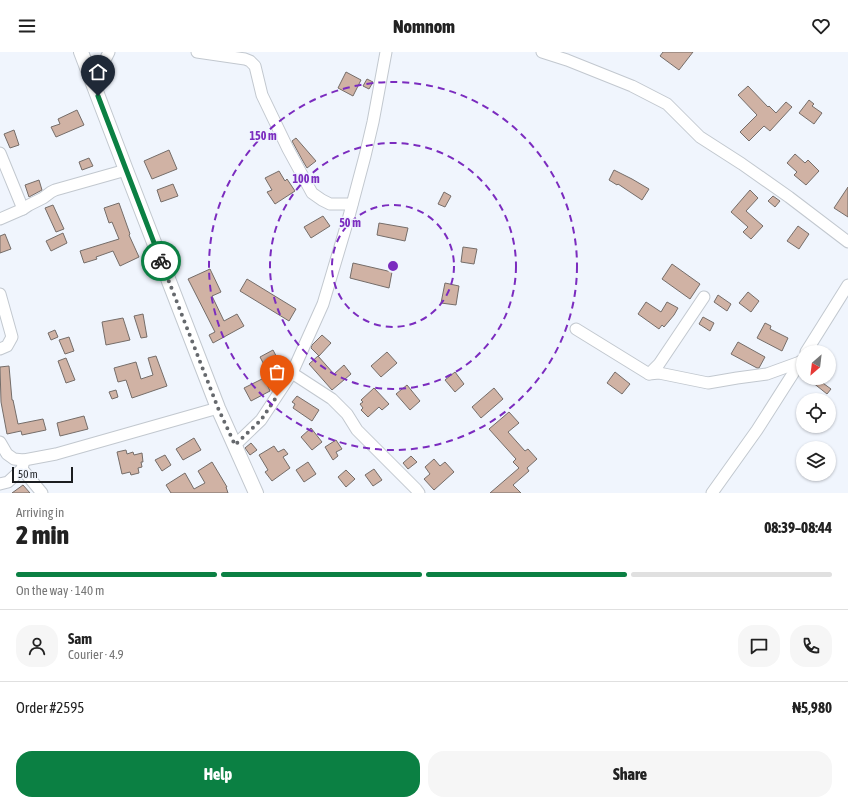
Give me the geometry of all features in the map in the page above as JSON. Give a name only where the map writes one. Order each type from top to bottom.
[{"type":"main road","points":[[81,52],[218,408],[235,445],[252,491]]},
{"type":"street","points":[[92,81],[109,52]]},
{"type":"street","points":[[197,52],[250,61],[254,66],[262,95],[288,149],[312,193],[330,204],[348,220]]},
{"type":"street","points":[[235,445],[261,420],[292,373],[323,304],[348,220],[373,122],[386,52]]},
{"type":"street","points":[[542,52],[567,60],[632,86],[667,104],[700,137],[783,193],[848,242]]},
{"type":"street","points":[[0,153],[23,209]]},
{"type":"street","points":[[0,219],[23,209],[55,190],[126,170]]},
{"type":"street","points":[[330,204],[352,204]]},
{"type":"street","points":[[810,345],[848,285]]},
{"type":"street","points":[[0,294],[12,337],[7,346],[0,349]]},
{"type":"street","points":[[649,374],[659,364],[704,297]]},
{"type":"street","points":[[576,329],[649,374],[659,373],[708,383],[767,374],[796,362]]},
{"type":"street","points":[[712,493],[757,430],[796,369]]},
{"type":"street","points":[[292,373],[332,399],[347,414],[356,430],[420,493]]},
{"type":"street","points":[[0,484],[8,482],[23,465],[56,454],[218,408]]},
{"type":"street","points":[[0,442],[7,454],[23,465],[42,493]]},
{"type":"building","points":[[663,52],[693,52],[679,70],[660,56]]},
{"type":"building","points":[[346,72],[361,80],[353,96],[338,88]]},
{"type":"building","points":[[367,79],[373,82],[369,89],[363,86]]},
{"type":"building","points":[[748,86],[768,107],[769,106],[776,113],[786,102],[792,107],[770,131],[764,126],[749,141],[740,132],[757,115],[738,95]]},
{"type":"building","points":[[809,100],[814,104],[812,106],[822,113],[814,124],[799,113]]},
{"type":"building","points":[[77,110],[84,125],[56,137],[51,127],[60,124],[58,119]]},
{"type":"building","points":[[14,130],[19,145],[10,148],[4,134]]},
{"type":"building","points":[[296,138],[316,161],[307,168],[292,141]]},
{"type":"building","points":[[169,150],[177,169],[152,179],[144,161]]},
{"type":"building","points":[[795,154],[805,163],[808,160],[819,171],[806,185],[794,175],[797,172],[787,163]]},
{"type":"building","points":[[89,158],[93,166],[82,170],[79,162]]},
{"type":"building","points":[[614,170],[649,189],[642,200],[618,184],[617,185],[609,180]]},
{"type":"building","points":[[279,171],[285,181],[287,179],[295,191],[275,204],[267,192],[272,190],[265,178]]},
{"type":"building","points":[[39,180],[42,190],[29,197],[25,185]]},
{"type":"building","points":[[173,184],[178,196],[161,202],[157,190]]},
{"type":"building","points":[[848,187],[848,217],[834,208]]},
{"type":"building","points":[[750,190],[758,198],[746,211],[763,226],[751,239],[743,232],[748,227],[731,212]]},
{"type":"building","points":[[444,192],[451,196],[445,207],[438,204]]},
{"type":"building","points":[[773,196],[780,201],[775,207],[768,201]]},
{"type":"building","points":[[119,203],[130,234],[129,235],[139,257],[120,266],[113,251],[96,257],[97,259],[84,263],[80,251],[119,239],[112,222],[109,223],[104,208]]},
{"type":"building","points":[[53,205],[64,229],[56,232],[45,208]]},
{"type":"building","points":[[323,216],[330,226],[311,238],[304,227]]},
{"type":"building","points":[[379,223],[408,228],[405,241],[377,235]]},
{"type":"building","points":[[798,226],[809,234],[799,249],[787,241]]},
{"type":"building","points":[[63,233],[67,243],[51,251],[46,241]]},
{"type":"building","points":[[5,234],[11,249],[0,253],[0,236]]},
{"type":"building","points":[[463,247],[477,249],[474,264],[461,262]]},
{"type":"building","points":[[353,263],[392,272],[389,288],[350,278]]},
{"type":"building","points":[[672,264],[700,284],[690,299],[662,279]]},
{"type":"building","points":[[210,269],[221,292],[212,296],[224,321],[237,314],[244,326],[213,343],[209,335],[215,332],[188,279]]},
{"type":"building","points":[[247,279],[296,309],[289,321],[240,291]]},
{"type":"building","points":[[445,283],[459,286],[456,305],[441,303]]},
{"type":"building","points":[[748,292],[759,301],[751,312],[739,303]]},
{"type":"building","points":[[718,295],[731,304],[727,311],[714,302]]},
{"type":"building","points":[[646,302],[661,312],[667,302],[678,308],[664,327],[662,325],[659,329],[638,314]]},
{"type":"building","points":[[143,314],[147,337],[141,338],[134,316]]},
{"type":"building","points":[[703,317],[714,323],[710,331],[699,324]]},
{"type":"building","points":[[123,318],[130,340],[106,345],[102,322]]},
{"type":"building","points":[[765,323],[771,326],[770,329],[788,338],[782,351],[757,338]]},
{"type":"building","points":[[55,330],[58,337],[51,340],[48,333]]},
{"type":"building","points":[[322,335],[331,343],[319,356],[311,348]]},
{"type":"building","points":[[69,337],[74,351],[65,354],[59,340]]},
{"type":"building","points":[[738,342],[765,357],[759,368],[731,354]]},
{"type":"building","points":[[273,350],[284,371],[271,378],[260,357]]},
{"type":"building","points":[[387,352],[397,363],[381,377],[371,366]]},
{"type":"building","points":[[156,356],[167,386],[132,398],[126,380],[118,382],[114,368],[136,362],[141,379],[153,375],[148,358]]},
{"type":"building","points":[[318,356],[334,374],[344,365],[351,374],[332,390],[309,364]]},
{"type":"building","points":[[66,358],[75,380],[66,383],[58,361]]},
{"type":"building","points":[[9,366],[12,400],[18,424],[43,419],[46,430],[22,435],[21,431],[7,434],[1,402],[0,367]]},
{"type":"building","points":[[455,372],[464,384],[455,392],[445,380]]},
{"type":"building","points":[[615,372],[630,384],[622,394],[607,383]]},
{"type":"building","points":[[264,378],[270,391],[251,401],[244,388]]},
{"type":"building","points":[[407,385],[420,401],[410,410],[396,394]]},
{"type":"building","points":[[816,385],[826,385],[831,389],[828,393]]},
{"type":"building","points":[[374,388],[389,404],[382,410],[379,407],[368,417],[361,410],[363,408],[360,404],[363,402],[361,400]]},
{"type":"building","points":[[494,388],[503,399],[481,418],[472,407]]},
{"type":"building","points":[[116,390],[118,397],[112,399],[109,392]]},
{"type":"building","points":[[297,396],[319,410],[312,421],[293,408],[295,404],[292,402]]},
{"type":"building","points":[[509,412],[519,423],[508,432],[525,451],[528,449],[537,459],[527,468],[529,471],[513,485],[521,493],[490,493],[519,468],[513,462],[516,459],[489,429]]},
{"type":"building","points":[[84,416],[88,429],[60,436],[57,423]]},
{"type":"building","points":[[311,428],[322,442],[312,450],[301,437]]},
{"type":"building","points":[[194,438],[201,450],[183,460],[176,449]]},
{"type":"building","points":[[336,440],[342,449],[336,452],[338,456],[333,460],[325,447]]},
{"type":"building","points":[[251,443],[257,450],[250,455],[245,448]]},
{"type":"building","points":[[274,446],[278,452],[284,449],[288,454],[283,457],[290,468],[272,481],[265,472],[268,470],[259,455]]},
{"type":"building","points":[[126,450],[127,454],[133,452],[134,455],[142,453],[143,462],[141,462],[142,467],[138,468],[139,473],[131,475],[130,472],[122,474],[117,452]]},
{"type":"building","points":[[165,455],[171,465],[162,471],[155,460]]},
{"type":"building","points":[[411,456],[417,462],[408,469],[403,463]]},
{"type":"building","points":[[434,459],[440,466],[445,462],[454,472],[434,490],[424,479],[430,474],[425,467]]},
{"type":"building","points":[[212,462],[227,487],[228,493],[171,493],[166,485],[185,473],[194,489],[205,483],[198,471]]},
{"type":"building","points":[[308,462],[316,474],[304,482],[296,470]]},
{"type":"building","points":[[374,469],[382,480],[373,486],[365,475]]},
{"type":"building","points":[[346,470],[355,479],[346,487],[338,477]]},
{"type":"building","points":[[23,485],[30,493],[12,493]]},
{"type":"way so far","points":[[161,261],[218,408],[235,445],[261,420],[277,396]]},
{"type":"route","points":[[98,96],[161,261]]}]
